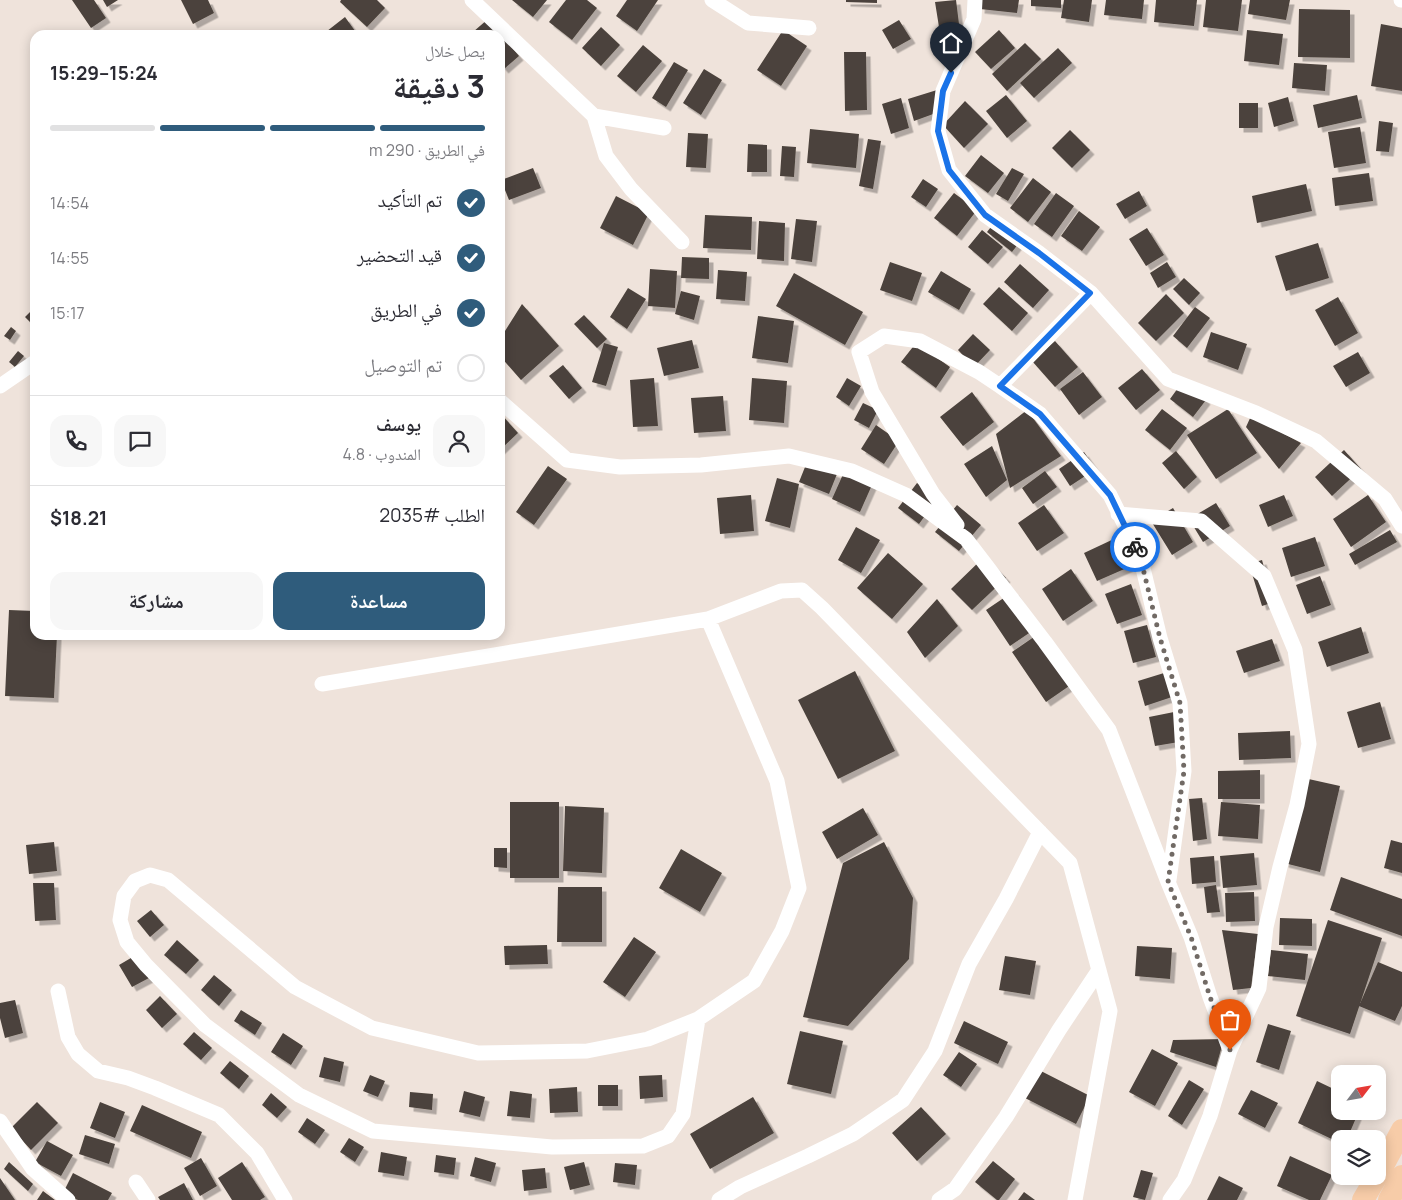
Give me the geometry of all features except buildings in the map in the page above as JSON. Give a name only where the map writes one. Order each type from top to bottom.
[{"type":"highway","points":[[1386,1159],[1402,1130]]},
{"type":"highway","points":[[1389,1200],[1402,1176]]},
{"type":"highway","points":[[1363,1200],[1371,1185]]},
{"type":"street","points":[[472,0],[504,30]]},
{"type":"street","points":[[712,0],[748,23],[808,28]]},
{"type":"street","points":[[975,0],[974,19],[943,91],[938,131],[949,170],[985,215],[1039,253],[1090,293],[1168,379],[1256,413],[1316,440],[1385,498],[1402,526]]},
{"type":"street","points":[[505,31],[594,116],[606,156],[631,189],[682,242]]},
{"type":"street","points":[[594,116],[664,128]]},
{"type":"street","points":[[1000,386],[1090,293]]},
{"type":"street","points":[[1168,882],[1184,771],[1180,703],[1160,638],[1140,556],[1110,495],[1040,414],[979,372],[920,340],[884,336],[859,352],[872,392],[933,494],[1109,730],[1168,882],[1191,937],[1210,997],[1230,1050]]},
{"type":"street","points":[[0,386],[30,365]]},
{"type":"street","points":[[505,405],[567,460],[620,467],[701,466],[790,456],[852,471],[906,495],[966,538]]},
{"type":"street","points":[[1118,514],[1201,521],[1264,576],[1295,650],[1309,744],[1298,804],[1280,867],[1266,927],[1259,988],[1230,1050],[1206,1125],[1184,1180],[1170,1200]]},
{"type":"street","points":[[322,684],[708,619],[781,591],[802,590],[822,608],[1070,863],[1110,1011],[1075,1200]]},
{"type":"street","points":[[698,1019],[683,1114],[668,1136],[643,1146],[552,1147],[373,1131],[299,1095],[205,1025],[146,965],[127,942],[120,920],[124,896],[135,881],[150,875],[168,880],[295,987],[372,1028],[478,1053],[587,1051],[648,1039],[698,1019],[754,981],[782,931],[799,888],[777,781],[708,619]]},
{"type":"street","points":[[719,1200],[740,1187],[853,1134],[903,1100],[935,1051],[969,964],[1006,899],[1040,832]]},
{"type":"street","points":[[939,1200],[955,1189],[1006,1117],[1059,1030],[1099,970]]},
{"type":"street","points":[[58,991],[68,1037],[78,1054],[98,1071],[128,1078],[155,1088],[219,1116],[257,1152],[285,1200]]},
{"type":"street","points":[[0,1121],[33,1169],[68,1200]]},
{"type":"street","points":[[136,1182],[148,1200]]},
{"type":"way so far","points":[[1135,547],[1140,556],[1160,638],[1180,703],[1184,771],[1168,882],[1191,937],[1210,997],[1230,1050]]},
{"type":"route","points":[[951,73],[943,91],[938,131],[949,170],[985,215],[1039,253],[1090,293],[1000,386],[1040,414],[1110,495],[1135,547]]}]
